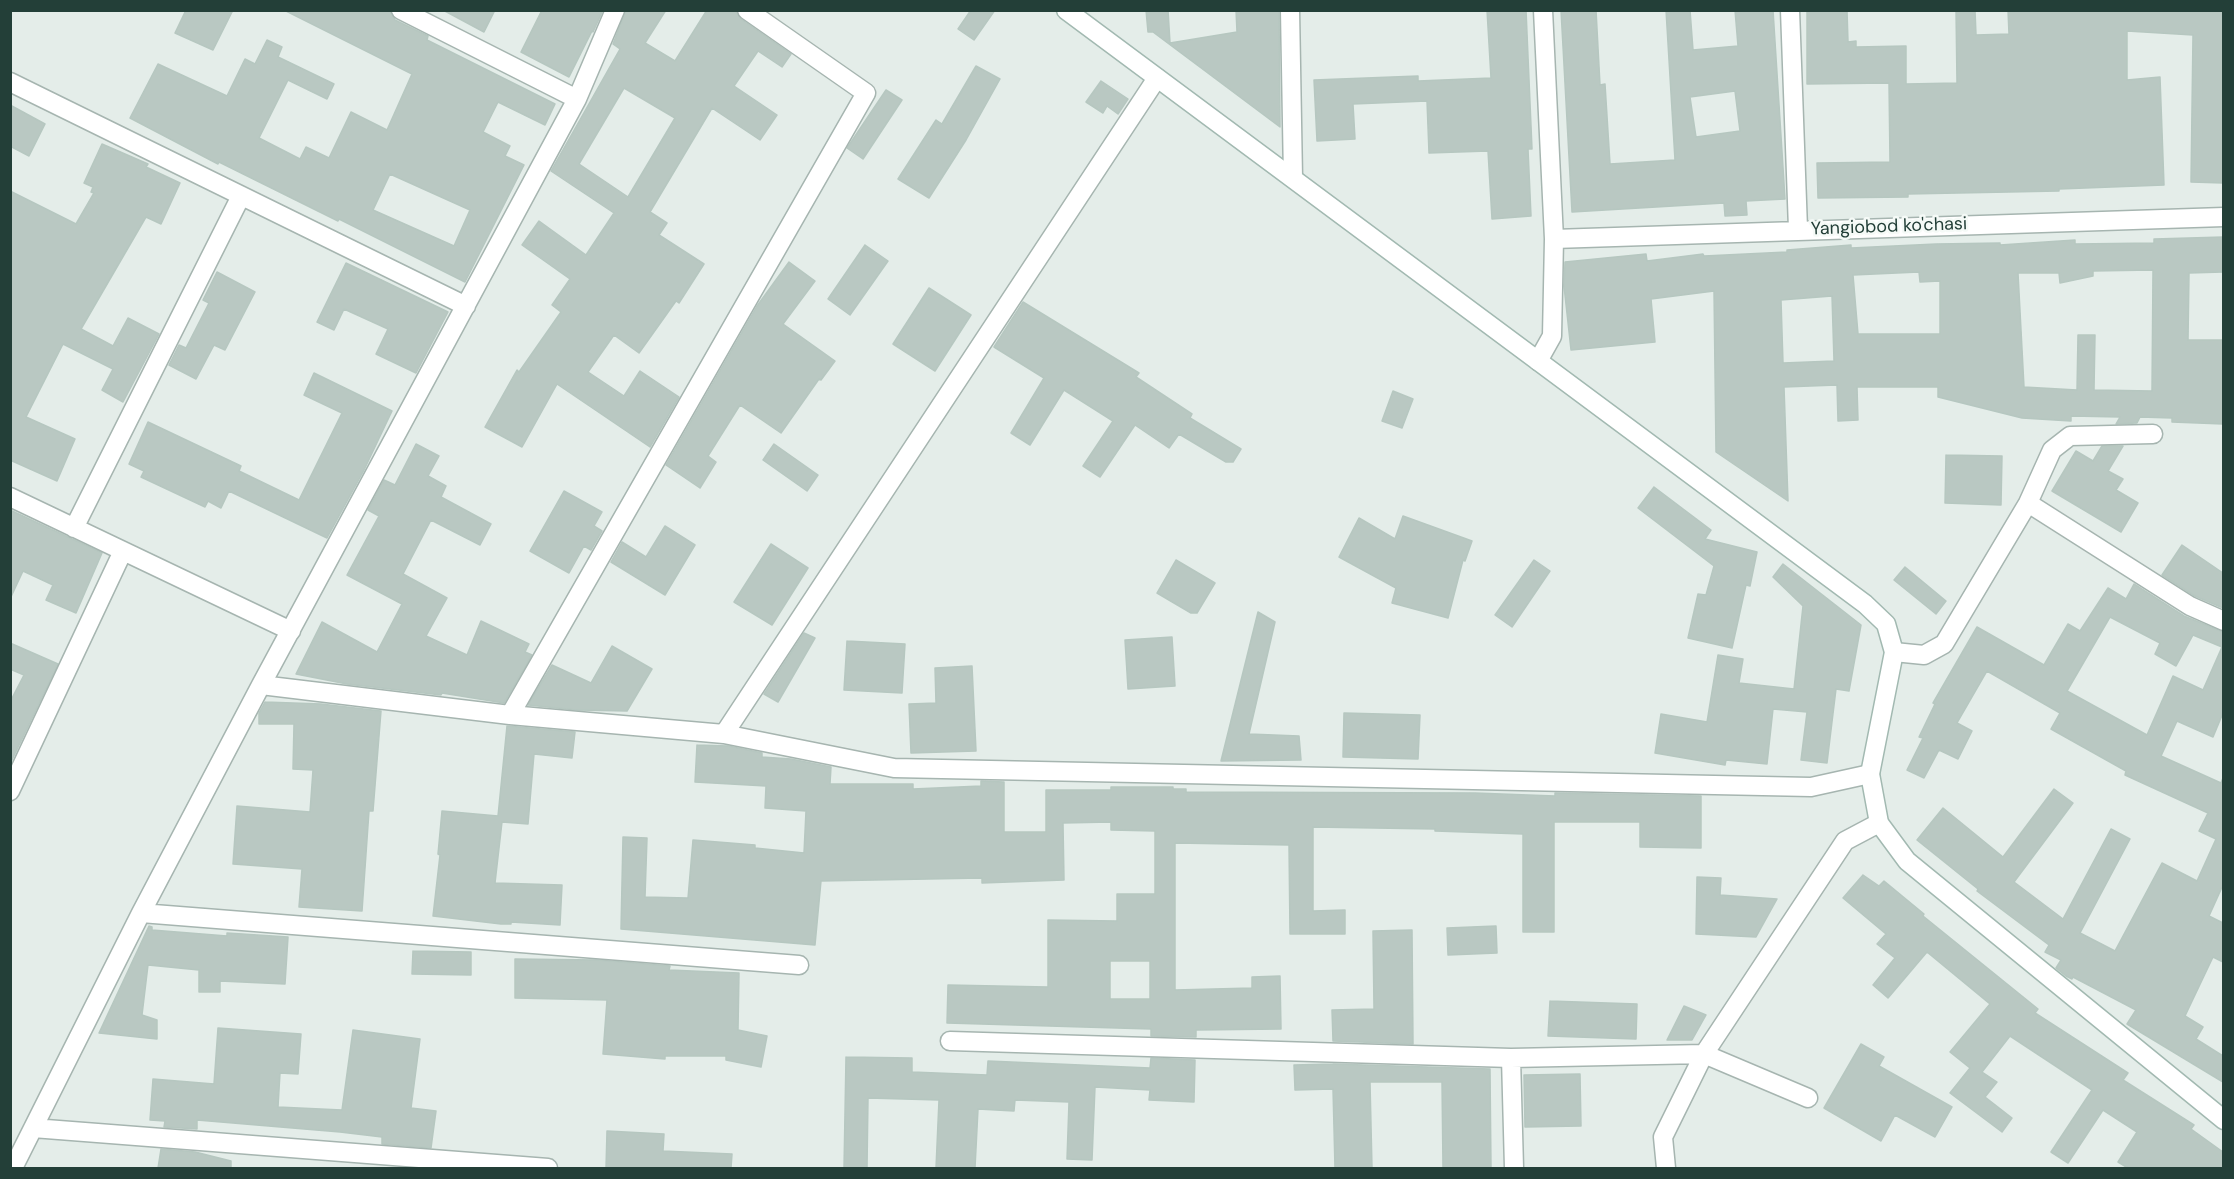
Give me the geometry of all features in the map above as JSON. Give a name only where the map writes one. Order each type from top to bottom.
[{"type":"street","points":[[401,10],[577,99]]},
{"type":"street","points":[[13,1168],[141,913],[261,685],[577,99],[615,10]]},
{"type":"street","points":[[510,715],[866,93],[747,10]]},
{"type":"street","points":[[1066,10],[1865,604],[1886,624],[1894,652],[1870,774],[1879,824],[1907,861],[2223,1120]]},
{"type":"street","points":[[1290,10],[1293,178]]},
{"type":"street","points":[[1538,361],[1552,336],[1554,239],[1544,10]]},
{"type":"street","points":[[1790,10],[1798,230]]},
{"type":"street","points":[[724,734],[1157,78]]},
{"type":"street","points":[[10,82],[466,306]]},
{"type":"street","points":[[74,528],[241,195]]},
{"type":"street","name":"Yangiobod ko'chasi","points":[[1554,239],[2223,216]]},
{"type":"street","points":[[1894,652],[1924,656],[1944,644],[2028,503],[2052,450],[2070,436],[2153,434]]},
{"type":"street","points":[[10,497],[291,631]]},
{"type":"street","points":[[2028,503],[2190,606],[2223,621]]},
{"type":"street","points":[[10,790],[123,551]]},
{"type":"street","points":[[261,685],[510,715],[724,734],[894,768],[1811,787],[1870,774]]},
{"type":"street","points":[[1666,1168],[1663,1137],[1704,1054],[1845,841],[1879,824]]},
{"type":"street","points":[[141,913],[799,965]]},
{"type":"street","points":[[950,1041],[1511,1058],[1704,1054],[1808,1098]]},
{"type":"street","points":[[1511,1058],[1514,1168]]},
{"type":"street","points":[[33,1128],[548,1168]]},
{"type":"building","points":[[186,10],[233,10],[213,50],[175,33]]},
{"type":"building","points":[[284,10],[390,10],[395,20],[428,36],[427,40],[555,104],[545,125],[498,102],[483,132],[510,146],[505,156],[524,165],[465,282],[339,219],[338,221],[219,162],[218,164],[130,118],[158,64],[227,96],[245,59],[255,64],[267,40],[282,47],[278,57],[334,84],[327,99],[288,80],[259,138],[300,159],[306,147],[329,158],[351,112],[387,130],[412,74]],"holes":[[[390,174],[470,210],[454,246],[373,210]]]},
{"type":"building","points":[[443,10],[495,10],[484,32]]},
{"type":"building","points":[[542,10],[603,10],[569,77],[521,52]]},
{"type":"building","points":[[626,10],[666,10],[645,43],[675,61],[707,10],[736,10],[741,19],[791,54],[782,67],[758,51],[734,86],[777,115],[760,140],[712,108],[650,212],[667,223],[659,235],[704,264],[679,303],[676,301],[639,353],[614,335],[588,372],[624,396],[640,371],[679,397],[650,447],[557,384],[522,447],[485,427],[517,370],[519,372],[561,312],[552,305],[570,279],[522,245],[539,221],[586,255],[614,213],[551,171],[620,49],[613,44]],"holes":[[[624,88],[675,118],[628,197],[579,164]]]},
{"type":"building","points":[[971,10],[995,10],[974,40],[958,29]]},
{"type":"building","points":[[1146,10],[1168,10],[1170,43],[1237,32],[1236,10],[1279,10],[1280,127],[1153,32],[1148,32]]},
{"type":"building","points":[[1487,10],[1526,10],[1532,149],[1528,149],[1531,216],[1492,219],[1488,151],[1429,153],[1427,101],[1353,104],[1355,139],[1317,141],[1314,80],[1418,76],[1418,81],[1491,78]]},
{"type":"building","points":[[1561,10],[1596,10],[1600,85],[1605,84],[1610,164],[1675,160],[1666,10],[1690,10],[1693,50],[1738,46],[1735,10],[1773,10],[1785,199],[1746,201],[1747,215],[1725,216],[1724,203],[1572,212]],"holes":[[[1735,91],[1740,131],[1696,137],[1690,97]]]},
{"type":"building","points":[[1807,10],[1847,10],[1848,42],[1856,41],[1856,47],[1906,46],[1906,84],[1957,83],[1956,10],[1975,10],[1976,35],[2009,34],[2008,10],[2223,10],[2223,183],[2191,182],[2193,35],[2127,31],[2127,80],[2160,77],[2164,185],[2059,189],[2059,191],[1908,194],[1908,197],[1818,198],[1817,163],[1890,162],[1889,83],[1807,84]]},
{"type":"building","points":[[976,66],[1000,79],[966,140],[929,198],[898,179],[936,120],[942,124]]},
{"type":"building","points":[[1101,81],[1128,99],[1118,114],[1107,106],[1103,113],[1086,102]]},
{"type":"building","points":[[886,90],[902,100],[863,159],[847,148]]},
{"type":"building","points":[[10,105],[45,124],[29,156],[10,146]]},
{"type":"building","points":[[102,144],[148,164],[146,167],[180,183],[161,224],[146,217],[81,329],[113,346],[128,318],[159,334],[123,402],[102,390],[113,369],[63,344],[26,417],[75,439],[57,481],[10,460],[10,191],[76,224],[94,193],[91,192],[93,187],[84,183]]},
{"type":"building","points":[[2223,237],[2223,272],[2189,273],[2188,340],[2223,340],[2223,424],[2172,422],[2172,418],[2140,417],[2137,423],[2116,424],[2120,417],[2071,416],[2071,421],[2022,418],[1938,397],[1938,387],[1857,387],[1858,420],[1838,421],[1837,385],[1784,387],[1788,501],[1716,452],[1714,291],[1651,299],[1655,342],[1571,350],[1564,286],[1565,262],[1646,254],[1647,261],[1703,254],[1704,256],[1787,252],[1787,250],[1851,245],[1851,248],[1936,244],[2000,243],[2000,245],[2075,240],[2075,244],[2154,243],[2154,239]],"holes":[[[2153,270],[2152,391],[2094,390],[2095,335],[2078,335],[2077,390],[2024,387],[2018,273],[2059,273],[2060,283],[2093,276],[2093,271]],[[1919,272],[1920,282],[1940,281],[1940,334],[1858,334],[1853,275]],[[1832,296],[1834,361],[1783,363],[1781,300]]]},
{"type":"building","points":[[865,245],[888,261],[850,315],[828,299]]},
{"type":"building","points":[[789,262],[815,281],[783,324],[835,361],[821,380],[819,379],[781,433],[740,405],[708,456],[716,462],[700,488],[666,465],[757,306]]},
{"type":"building","points":[[346,263],[448,312],[416,373],[376,354],[388,329],[344,309],[334,330],[317,322]]},
{"type":"building","points":[[217,272],[255,292],[225,350],[214,345],[196,379],[169,365],[179,345],[186,348],[209,303],[203,300]]},
{"type":"building","points":[[929,288],[971,315],[935,371],[893,344]]},
{"type":"building","points":[[1023,302],[1139,373],[1136,377],[1192,414],[1190,418],[1241,449],[1233,462],[1226,462],[1179,434],[1169,448],[1135,425],[1100,477],[1083,466],[1113,421],[1064,390],[1030,445],[1011,433],[1044,378],[994,347]]},
{"type":"building","points":[[314,373],[392,411],[364,470],[327,538],[229,491],[221,508],[208,501],[205,507],[141,477],[144,471],[129,464],[148,422],[241,466],[239,471],[299,500],[342,413],[304,395]]},
{"type":"building","points":[[1393,391],[1413,399],[1402,428],[1382,421]]},
{"type":"building","points":[[416,444],[439,456],[428,476],[446,486],[441,497],[491,524],[480,545],[431,520],[403,574],[447,598],[426,636],[467,655],[481,621],[529,644],[525,652],[532,655],[504,703],[442,693],[441,695],[347,684],[296,674],[322,622],[377,652],[402,604],[347,575],[379,516],[368,510],[384,480],[395,485]]},
{"type":"building","points":[[774,444],[818,475],[807,491],[763,460]]},
{"type":"building","points":[[2102,446],[2123,446],[2108,471],[2123,479],[2116,490],[2138,503],[2121,532],[2052,491],[2076,451],[2093,461]]},
{"type":"building","points":[[1946,455],[2002,456],[2001,505],[1945,503]]},
{"type":"building","points":[[1654,487],[1711,530],[1705,539],[1757,552],[1750,586],[1746,585],[1732,648],[1688,638],[1698,594],[1706,595],[1714,566],[1638,508]]},
{"type":"building","points":[[564,491],[602,512],[594,526],[602,531],[591,550],[584,546],[569,573],[530,551]]},
{"type":"building","points":[[10,510],[102,553],[76,613],[46,600],[53,585],[23,571],[10,599]]},
{"type":"building","points":[[1403,516],[1472,541],[1465,561],[1463,560],[1448,618],[1392,603],[1396,588],[1339,557],[1359,518],[1395,539]]},
{"type":"building","points":[[665,526],[695,545],[665,595],[611,562],[622,542],[646,557]]},
{"type":"building","points":[[771,544],[808,568],[772,625],[734,602]]},
{"type":"building","points":[[2182,545],[2223,573],[2223,608],[2195,596],[2162,575]]},
{"type":"building","points":[[1176,560],[1215,583],[1197,613],[1191,613],[1157,593]]},
{"type":"building","points":[[1534,560],[1550,571],[1512,627],[1495,615]]},
{"type":"building","points":[[1783,564],[1861,625],[1849,691],[1836,689],[1827,763],[1801,760],[1807,712],[1773,709],[1767,764],[1726,760],[1725,765],[1655,753],[1661,714],[1707,722],[1718,655],[1743,659],[1739,683],[1794,689],[1803,606],[1773,577]]},
{"type":"building","points":[[1905,567],[1946,601],[1936,614],[1894,580]]},
{"type":"building","points":[[2134,584],[2184,616],[2223,632],[2223,713],[2213,737],[2177,721],[2161,756],[2221,783],[2223,778],[2223,885],[2209,916],[2223,923],[2223,962],[2213,957],[2185,1016],[2203,1027],[2196,1039],[2223,1056],[2223,1082],[2127,1024],[2136,1010],[2073,977],[2072,979],[2066,976],[2056,968],[2061,960],[2045,952],[2049,945],[1977,891],[1978,889],[1917,840],[1943,808],[2003,857],[2054,789],[2073,803],[2014,882],[2063,919],[2111,829],[2130,839],[2080,933],[2115,951],[2162,863],[2197,881],[2216,839],[2199,831],[2208,813],[2125,775],[2126,771],[2051,729],[2060,713],[1987,671],[1957,723],[1972,731],[1958,759],[1939,750],[1924,778],[1907,770],[1923,738],[1919,737],[1935,704],[1933,703],[1977,627],[2044,665],[2068,624],[2080,631],[2108,588],[2126,599]],"holes":[[[2110,617],[2160,643],[2155,654],[2176,666],[2193,635],[2222,647],[2203,690],[2173,676],[2147,735],[2067,691]]]},
{"type":"building","points":[[1258,612],[1275,622],[1249,734],[1299,736],[1301,760],[1221,761]]},
{"type":"building","points":[[804,633],[815,638],[778,702],[764,694]]},
{"type":"building","points":[[1172,637],[1175,686],[1128,689],[1125,640]]},
{"type":"building","points":[[847,641],[905,644],[902,693],[844,690]]},
{"type":"building","points":[[10,643],[58,664],[10,764],[10,702],[24,675],[10,669]]},
{"type":"building","points":[[612,646],[652,669],[627,711],[577,710],[528,705],[552,665],[591,683]]},
{"type":"building","points":[[972,666],[976,751],[911,753],[909,704],[936,703],[935,668]]},
{"type":"building","points":[[265,702],[321,704],[381,711],[373,811],[369,811],[362,911],[299,907],[302,869],[233,864],[237,806],[310,812],[313,770],[293,769],[294,724],[259,724],[259,713]]},
{"type":"building","points":[[1344,713],[1420,715],[1418,759],[1343,757]]},
{"type":"building","points":[[507,726],[575,732],[572,758],[534,754],[528,824],[502,822],[495,883],[562,885],[560,925],[511,922],[511,924],[501,924],[433,916],[442,811],[498,816]]},
{"type":"building","points":[[697,745],[728,746],[762,753],[762,757],[791,759],[831,767],[830,784],[913,784],[913,789],[981,786],[981,781],[1004,782],[1004,832],[1046,832],[1046,790],[1173,787],[1173,789],[1186,789],[1186,792],[1475,793],[1555,796],[1555,793],[1701,796],[1701,848],[1640,847],[1640,822],[1554,822],[1554,932],[1523,932],[1523,834],[1435,831],[1435,829],[1313,827],[1313,911],[1345,910],[1345,934],[1290,934],[1289,845],[1175,843],[1175,990],[1252,988],[1252,977],[1280,976],[1281,1029],[1196,1030],[1196,1037],[1151,1036],[1151,1029],[947,1023],[948,985],[1048,987],[1048,920],[1117,921],[1117,894],[1155,894],[1155,831],[1111,830],[1111,822],[1063,823],[1064,880],[982,883],[982,878],[821,881],[815,945],[621,929],[623,837],[647,838],[645,897],[688,898],[693,840],[755,845],[755,848],[804,853],[806,811],[765,808],[766,786],[695,782]],"holes":[[[1110,961],[1150,961],[1150,999],[1110,999]]]},
{"type":"building","points":[[1863,875],[1879,886],[1884,881],[1924,914],[1923,916],[2038,1009],[2035,1013],[2128,1073],[2123,1080],[2194,1125],[2191,1129],[2223,1152],[2223,1168],[2128,1168],[2118,1162],[2137,1132],[2103,1110],[2068,1163],[2051,1152],[2092,1090],[2010,1036],[1982,1072],[1997,1082],[1985,1097],[2012,1118],[2002,1132],[1950,1093],[1970,1068],[1950,1052],[1990,1004],[1927,952],[1888,998],[1873,985],[1895,958],[1877,944],[1886,934],[1843,898]]},
{"type":"building","points":[[1697,877],[1721,878],[1720,895],[1777,899],[1756,937],[1696,934]]},
{"type":"building","points":[[149,926],[152,930],[227,936],[227,933],[288,937],[285,984],[220,981],[220,992],[199,992],[199,970],[148,965],[142,1015],[157,1020],[157,1039],[99,1033]]},
{"type":"building","points":[[1496,926],[1497,953],[1448,955],[1447,928]]},
{"type":"building","points":[[1412,930],[1413,1044],[1333,1041],[1332,1010],[1374,1009],[1373,931]]},
{"type":"building","points":[[413,951],[471,952],[471,975],[412,974]]},
{"type":"building","points":[[515,959],[597,960],[670,966],[669,970],[739,973],[738,1030],[767,1036],[761,1067],[726,1060],[726,1056],[665,1056],[665,1059],[603,1054],[607,1000],[515,998]]},
{"type":"building","points":[[1550,1001],[1637,1004],[1636,1039],[1548,1036]]},
{"type":"building","points":[[1684,1006],[1706,1015],[1692,1040],[1667,1040]]},
{"type":"building","points":[[218,1028],[301,1034],[298,1074],[280,1073],[278,1107],[342,1110],[353,1030],[420,1039],[411,1108],[436,1111],[431,1148],[382,1144],[382,1137],[340,1132],[197,1120],[197,1129],[164,1127],[165,1121],[150,1120],[153,1079],[214,1084]]},
{"type":"building","points":[[1861,1044],[1884,1057],[1879,1066],[1952,1107],[1935,1137],[1895,1115],[1881,1141],[1824,1108]]},
{"type":"building","points":[[846,1057],[912,1058],[912,1072],[987,1075],[988,1061],[1150,1068],[1151,1058],[1195,1060],[1194,1102],[1149,1100],[1150,1090],[1095,1087],[1092,1160],[1067,1159],[1069,1102],[1015,1100],[1014,1111],[978,1109],[975,1168],[936,1168],[939,1100],[868,1098],[867,1168],[844,1168]]},
{"type":"building","points":[[1294,1065],[1490,1069],[1491,1168],[1443,1168],[1442,1082],[1370,1082],[1372,1168],[1335,1168],[1333,1089],[1295,1090]]},
{"type":"building","points":[[1580,1074],[1581,1126],[1525,1127],[1524,1075]]},
{"type":"building","points":[[607,1131],[664,1134],[663,1151],[732,1154],[731,1168],[606,1168]]},
{"type":"building","points":[[161,1149],[195,1152],[231,1161],[231,1168],[158,1168]]}]
